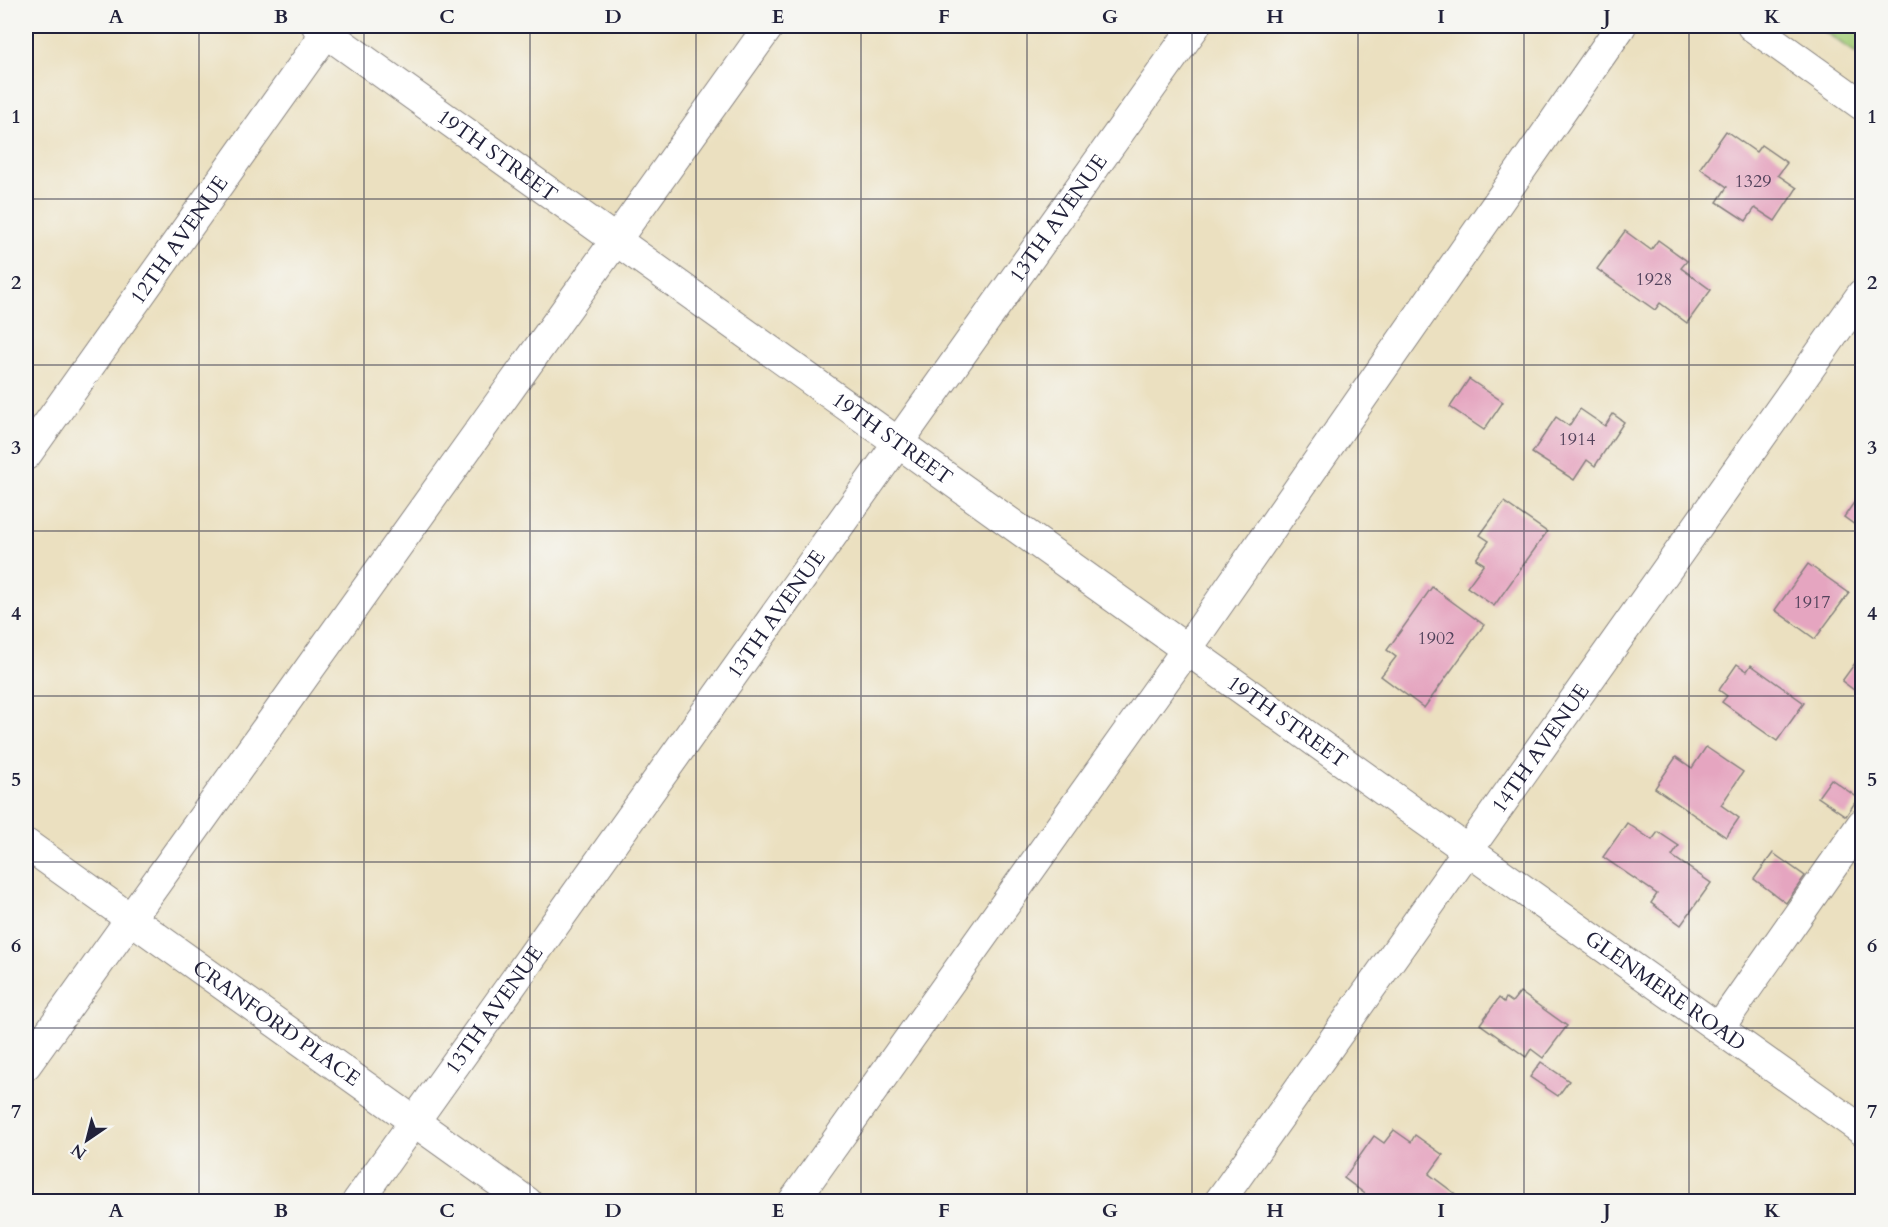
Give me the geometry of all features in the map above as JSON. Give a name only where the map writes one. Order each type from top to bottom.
[{"type":"street","points":[[26,1065],[769,26]]},
{"type":"street","name":"13TH AVENUE","points":[[357,1202],[1195,26]]},
{"type":"street","points":[[793,1202],[1187,649],[1621,26]]},
{"type":"street","points":[[1752,26],[1863,105]]},
{"type":"street","name":"19TH STREET","points":[[325,28],[616,240],[1468,850]]},
{"type":"street","name":"12TH AVENUE","points":[[26,455],[325,28]]},
{"type":"street","name":"14TH AVENUE","points":[[1219,1202],[1863,294]]},
{"type":"street","points":[[1719,1028],[1863,824]]},
{"type":"street","name":"CRANFORD PLACE","points":[[26,844],[527,1202]]},
{"type":"street","name":"GLENMERE ROAD","points":[[1468,850],[1863,1130]]},
{"type":"green space","points":[[1817,26],[1862,26],[1862,58]]},
{"type":"building","points":[[1726,131],[1756,152],[1761,145],[1787,163],[1778,175],[1797,188],[1775,221],[1755,208],[1746,221],[1717,202],[1727,187],[1700,168]]},
{"type":"building","points":[[1625,231],[1651,250],[1658,240],[1687,261],[1681,268],[1711,290],[1687,323],[1660,303],[1655,310],[1597,269]]},
{"type":"building","points":[[1469,379],[1503,402],[1484,430],[1450,407]]},
{"type":"building","points":[[1580,409],[1605,426],[1613,414],[1624,422],[1595,466],[1587,460],[1574,480],[1532,453],[1556,417],[1569,426]]},
{"type":"building","points":[[1862,491],[1862,530],[1844,517]]},
{"type":"building","points":[[1504,502],[1547,532],[1494,606],[1467,587],[1484,564],[1476,559],[1489,541],[1480,535]]},
{"type":"building","points":[[1808,564],[1849,593],[1815,639],[1775,610]]},
{"type":"building","points":[[1432,587],[1484,625],[1424,708],[1381,676],[1396,657],[1387,650]]},
{"type":"building","points":[[1858,659],[1862,662],[1862,696],[1842,681]]},
{"type":"building","points":[[1737,664],[1747,671],[1751,665],[1804,703],[1777,741],[1722,702],[1727,696],[1719,690]]},
{"type":"building","points":[[1706,747],[1743,772],[1721,805],[1739,818],[1726,837],[1655,788],[1676,757],[1692,768]]},
{"type":"building","points":[[1831,779],[1858,798],[1846,816],[1818,797]]},
{"type":"building","points":[[1627,823],[1652,840],[1658,832],[1679,846],[1672,856],[1711,883],[1681,925],[1651,903],[1657,894],[1603,857]]},
{"type":"building","points":[[1773,853],[1805,876],[1786,903],[1754,879]]},
{"type":"building","points":[[1520,992],[1567,1026],[1543,1058],[1531,1049],[1526,1057],[1480,1024],[1499,998],[1504,1002],[1506,998],[1512,1002]]},
{"type":"building","points":[[1541,1062],[1569,1081],[1558,1096],[1530,1077]]},
{"type":"building","points":[[1394,1130],[1411,1142],[1415,1135],[1443,1155],[1429,1174],[1466,1202],[1376,1202],[1344,1178],[1374,1136],[1384,1143]]}]
